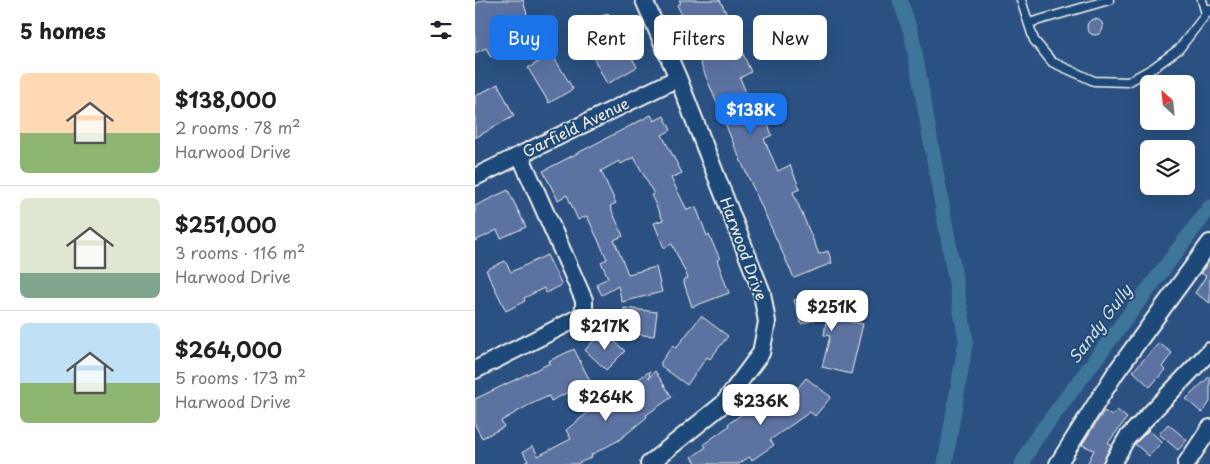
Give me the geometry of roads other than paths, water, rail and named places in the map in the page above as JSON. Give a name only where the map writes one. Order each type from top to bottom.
[{"type":"street","name":"Harwood Drive","points":[[645,0],[678,78],[762,293],[767,322],[761,353],[723,404],[649,464]]},
{"type":"street","name":"Garfield Avenue","points":[[475,177],[678,78]]},
{"type":"street","points":[[475,370],[580,317],[584,310],[584,300],[520,155]]},
{"type":"street","points":[[1058,464],[1116,372],[1210,243]]},
{"type":"street","points":[[1112,464],[1127,438],[1210,351]]},
{"type":"street","points":[[1186,464],[1210,428]]},
{"type":"lane","points":[[1021,0],[1034,40],[1052,62],[1094,82],[1128,82],[1153,68],[1179,49],[1208,11],[1202,0]]},
{"type":"lane","points":[[1029,23],[1109,0]]},
{"type":"waterway","points":[[900,0],[912,36],[966,340],[945,464]]},
{"type":"waterway","name":"Sandy Gully","points":[[1022,464],[1034,441],[1210,207]]}]
